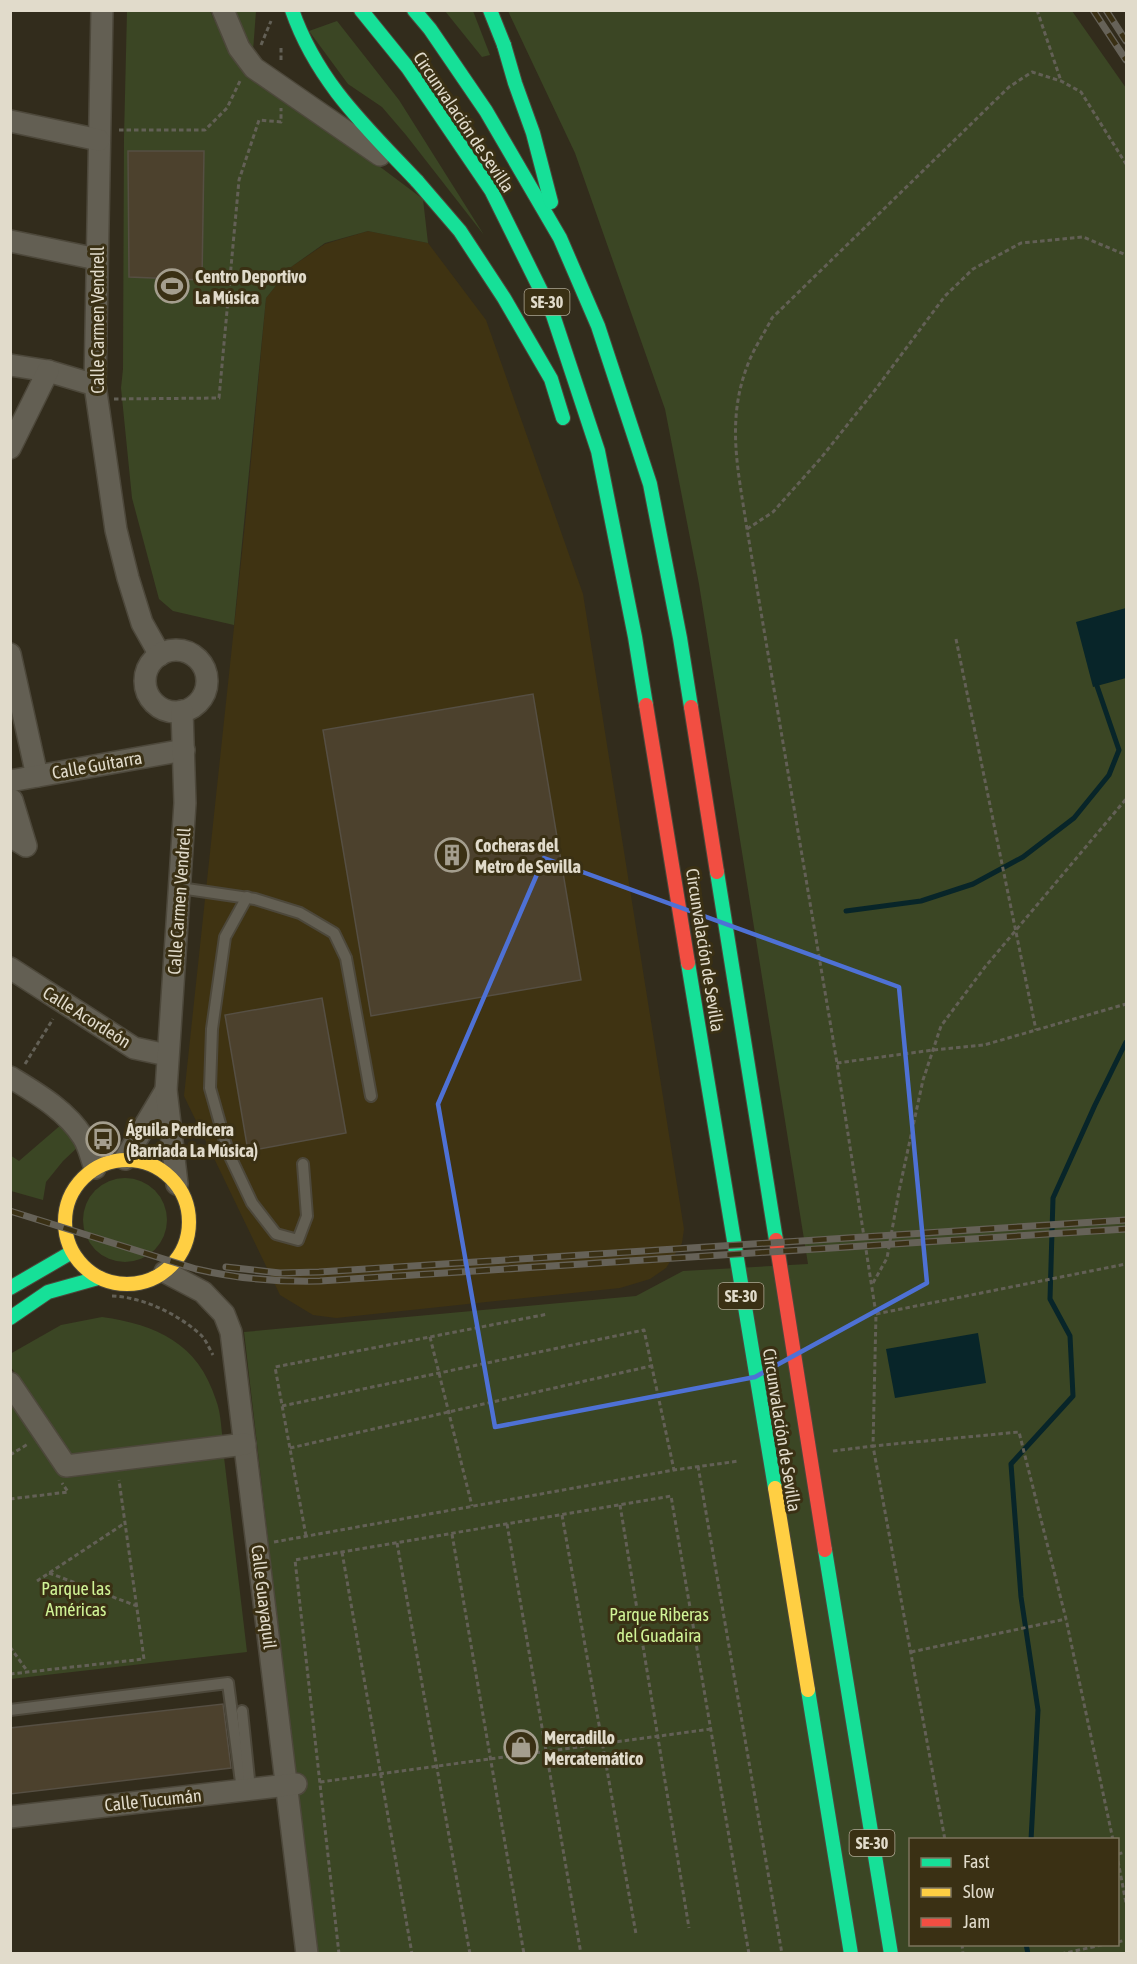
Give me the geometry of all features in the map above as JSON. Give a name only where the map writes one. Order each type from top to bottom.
[{"type":"main road","points":[[292,10],[297,30],[319,69],[352,110],[460,231],[504,298],[550,379],[569,435]]},
{"type":"main road","name":"Circunvalación de Sevilla","points":[[362,10],[408,68],[491,190],[553,315],[598,451],[635,637],[727,1210],[851,1953]]},
{"type":"main road","name":"Circunvalación de Sevilla","points":[[414,10],[430,29],[486,111],[560,238],[598,326],[650,484],[680,638],[848,1699],[891,1953]]},
{"type":"main road","points":[[490,10],[533,134],[560,238]]},
{"type":"main road","points":[[598,525],[635,637]]},
{"type":"main road","points":[[125,1159],[145,1162],[163,1170],[177,1184],[186,1202],[190,1221],[187,1240],[178,1258],[165,1272],[149,1281],[132,1285],[114,1284],[98,1278],[83,1267],[72,1252],[65,1234],[67,1205],[80,1180],[95,1168],[125,1159]]},
{"type":"main road","points":[[10,1288],[72,1252]]},
{"type":"main road","points":[[10,1318],[48,1292],[98,1278]]},
{"type":"street","name":"Calle Carmen Vendrell","points":[[102,10],[95,385],[116,530],[142,624],[160,655]]},
{"type":"street","points":[[223,10],[239,48],[254,68],[417,181]]},
{"type":"street","points":[[501,10],[504,45]]},
{"type":"street","points":[[10,121],[100,135]]},
{"type":"street","points":[[10,241],[97,259]]},
{"type":"street","points":[[10,365],[48,371],[95,385]]},
{"type":"street","points":[[10,448],[48,371]]},
{"type":"street","points":[[174,650],[194,655],[206,671],[205,692],[200,701],[192,708],[182,711],[172,712],[154,702],[148,694],[146,684],[146,675],[150,665],[160,655],[174,650]]},
{"type":"street","points":[[10,654],[37,776]]},
{"type":"street","name":"Calle Carmen Vendrell","points":[[177,1184],[166,1090],[185,803],[182,711]]},
{"type":"street","name":"Calle Guitarra","points":[[11,794],[37,776],[184,750]]},
{"type":"street","points":[[10,836],[26,846],[11,794]]},
{"type":"street","name":"Calle Acordeón","points":[[10,968],[134,1048],[167,1055]]},
{"type":"street","points":[[13,1078],[66,1116],[84,1138],[95,1168]]},
{"type":"street","name":"Calle Carmen Vendrell","points":[[125,1159],[166,1090]]},
{"type":"street","name":"Calle Guayaquil","points":[[165,1272],[203,1292],[224,1314],[231,1332],[257,1545],[291,1785],[307,1953]]},
{"type":"street","points":[[10,1383],[66,1466],[245,1444]]},
{"type":"street","name":"Calle Tucumán","points":[[10,1816],[291,1785]]},
{"type":"lane","points":[[180,888],[247,897],[300,913],[334,933],[346,958],[371,1096]]},
{"type":"lane","points":[[247,897],[225,938],[212,1029],[210,1089],[228,1152],[252,1203],[276,1234],[298,1240],[307,1216],[303,1164]]},
{"type":"lane","points":[[10,1710],[228,1683],[246,1790]]},
{"type":"lane","points":[[242,1711],[246,1790]]},
{"type":"path","points":[[1037,10],[1061,81]]},
{"type":"path","points":[[260,47],[271,20]]},
{"type":"path","points":[[281,44],[281,66]]},
{"type":"path","points":[[100,135],[204,130],[227,108],[244,72]]},
{"type":"path","points":[[945,1838],[873,1446],[876,1314],[837,1063],[747,529],[734,442],[735,410],[750,359],[772,318],[1009,87],[1032,72],[1061,81],[1081,92],[1126,164]]},
{"type":"path","points":[[95,385],[115,399],[219,398],[239,180],[259,120],[281,122],[281,99]]},
{"type":"path","points":[[747,529],[773,512],[821,458],[945,296],[973,269],[1021,243],[1083,237],[1126,255]]},
{"type":"path","points":[[956,639],[1036,1030]]},
{"type":"path","points":[[872,1284],[887,1258],[923,1080],[941,1026],[1016,931],[1126,799]]},
{"type":"path","points":[[13,1078],[64,1003]]},
{"type":"path","points":[[837,1063],[984,1045],[1126,1004]]},
{"type":"path","points":[[876,1314],[1126,1264]]},
{"type":"path","points":[[105,1297],[114,1296],[144,1302],[179,1318],[202,1337],[214,1356]]},
{"type":"path","points":[[306,1536],[275,1368],[548,1314]]},
{"type":"path","points":[[282,1406],[644,1330],[674,1470]]},
{"type":"path","points":[[430,1337],[472,1506]]},
{"type":"path","points":[[290,1448],[652,1366]]},
{"type":"path","points":[[829,1451],[1019,1432],[1066,1619],[1113,1838]]},
{"type":"path","points":[[10,1455],[34,1439]]},
{"type":"path","points":[[257,1545],[674,1470],[739,1461]]},
{"type":"path","points":[[698,1466],[782,1953]]},
{"type":"path","points":[[10,1674],[144,1659],[120,1480]]},
{"type":"path","points":[[10,1499],[68,1492]]},
{"type":"path","points":[[339,1953],[295,1560],[671,1496],[749,1953]]},
{"type":"path","points":[[620,1505],[689,1928]]},
{"type":"path","points":[[562,1515],[636,1934]]},
{"type":"path","points":[[37,1581],[126,1523]]},
{"type":"path","points":[[507,1524],[581,1953]]},
{"type":"path","points":[[452,1534],[524,1953]]},
{"type":"path","points":[[397,1543],[470,1953]]},
{"type":"path","points":[[342,1552],[412,1953]]},
{"type":"path","points":[[49,1573],[137,1606]]},
{"type":"path","points":[[911,1653],[1066,1619]]},
{"type":"path","points":[[10,1647],[28,1672]]},
{"type":"path","points":[[291,1785],[711,1729]]},
{"type":"path","points":[[1119,1866],[1126,1903]]},
{"type":"path","points":[[1061,1953],[1096,1946]]},
{"type":"highlighted area","points":[[544,858],[899,987],[927,1283],[755,1377],[495,1427],[438,1104]]},
{"type":"shaded area","name":"Cocheras del Metro de Sevilla","points":[[368,231],[428,243],[486,320],[583,594],[684,1229],[682,1243],[666,1268],[650,1279],[620,1288],[336,1318],[313,1315],[280,1295],[184,1096],[246,515],[266,298],[291,267],[325,244]]},
{"type":"green space","points":[[127,11],[210,11],[231,55],[423,199],[428,243],[368,231],[325,243],[291,267],[266,298],[234,625],[173,611],[159,599],[132,498],[121,388]]},
{"type":"green space","points":[[235,11],[256,11],[253,51]]},
{"type":"green space","points":[[445,11],[473,11],[490,55],[482,57]]},
{"type":"green space","name":"Parque Riberas del Guadaira","points":[[508,11],[1072,11],[1126,88],[1126,1953],[316,1953],[244,1332],[636,1296],[683,1271],[808,1264],[699,584],[665,409],[575,153]]},
{"type":"green space","points":[[337,21],[399,100],[484,235],[382,107],[348,84],[309,31]]},
{"type":"green space","points":[[62,1124],[80,1145],[46,1182],[43,1200],[11,1191],[10,1155],[19,1161]]},
{"type":"green space","points":[[125,1178],[141,1181],[155,1190],[164,1204],[167,1220],[164,1236],[155,1250],[141,1259],[125,1262],[109,1259],[95,1250],[86,1236],[83,1220],[86,1204],[95,1190],[109,1181]]},
{"type":"green space","points":[[102,1317],[140,1325],[173,1340],[187,1351],[208,1380],[216,1400],[223,1441],[72,1457],[11,1367],[10,1354],[61,1325]]},
{"type":"green space","name":"Parque las Américas","points":[[10,1395],[63,1476],[224,1457],[247,1652],[11,1679]]},
{"type":"water","points":[[1126,608],[1126,678],[1093,687],[1076,622]]},
{"type":"water","points":[[978,1333],[986,1383],[895,1398],[886,1349]]},
{"type":"building","points":[[128,151],[204,151],[202,280],[129,277]]},
{"type":"building","name":"Cocheras del Metro de Sevilla","points":[[533,694],[581,980],[371,1016],[323,730]]},
{"type":"building","points":[[322,998],[346,1133],[248,1151],[225,1015]]},
{"type":"building","points":[[223,1704],[231,1768],[10,1794],[10,1728]]},
{"type":"waterway","points":[[846,911],[921,901],[973,884],[1023,857],[1074,818],[1109,775],[1119,750],[1097,686]]},
{"type":"waterway","points":[[1031,1838],[1038,1710],[1021,1597],[1011,1464],[1073,1396],[1070,1336],[1050,1299],[1053,1198],[1126,1042]]},
{"type":"waterway","points":[[1026,1946],[1028,1954]]},
{"type":"railway","points":[[1093,10],[1126,60]]},
{"type":"railway","points":[[1106,10],[1126,41]]},
{"type":"railway","points":[[10,1211],[196,1269],[242,1277],[288,1281],[320,1281],[1126,1229]]},
{"type":"railway","points":[[226,1267],[280,1273],[319,1272],[1126,1220]]},
{"type":"traffic: fast","points":[[292,10],[302,36],[329,82],[362,122],[417,181]]},
{"type":"traffic: fast","points":[[361,10],[408,68],[491,190],[553,315],[598,451],[635,637],[646,705]]},
{"type":"traffic: fast","points":[[414,10],[430,29],[486,111],[560,238],[598,326],[650,484],[691,707]]},
{"type":"traffic: fast","points":[[490,10],[504,45]]},
{"type":"traffic: fast","points":[[504,45],[533,133],[551,202]]},
{"type":"traffic: fast","points":[[417,181],[460,231],[504,298],[551,379],[563,418]]},
{"type":"traffic: fast","points":[[717,872],[776,1240]]},
{"type":"traffic: fast","points":[[688,963],[775,1488]]},
{"type":"traffic: fast","points":[[10,1288],[72,1252]]},
{"type":"traffic: fast","points":[[10,1318],[48,1292],[98,1278]]},
{"type":"traffic: fast","points":[[825,1550],[891,1954]]},
{"type":"traffic: fast","points":[[808,1690],[851,1954]]},
{"type":"traffic: slow","points":[[127,1160],[151,1164],[171,1178],[185,1198],[189,1222],[185,1246],[171,1266],[151,1280],[127,1284],[103,1280],[83,1266],[69,1246],[65,1222],[69,1198],[83,1178],[103,1164],[127,1160]]},
{"type":"traffic: slow","points":[[775,1488],[808,1690]]},
{"type":"traffic: jam","points":[[646,705],[688,963]]},
{"type":"traffic: jam","points":[[691,707],[717,872]]},
{"type":"traffic: jam","points":[[776,1240],[825,1550]]},
{"type":"place","name":"Centro Deportivo La Música","points":[[172,286]]},
{"type":"place","name":"Cocheras del Metro de Sevilla","points":[[452,855]]},
{"type":"place","name":"Águila Perdicera (Barriada La Música)","points":[[103,1139]]},
{"type":"place","name":"Mercadillo Mercatemático","points":[[521,1747]]}]
